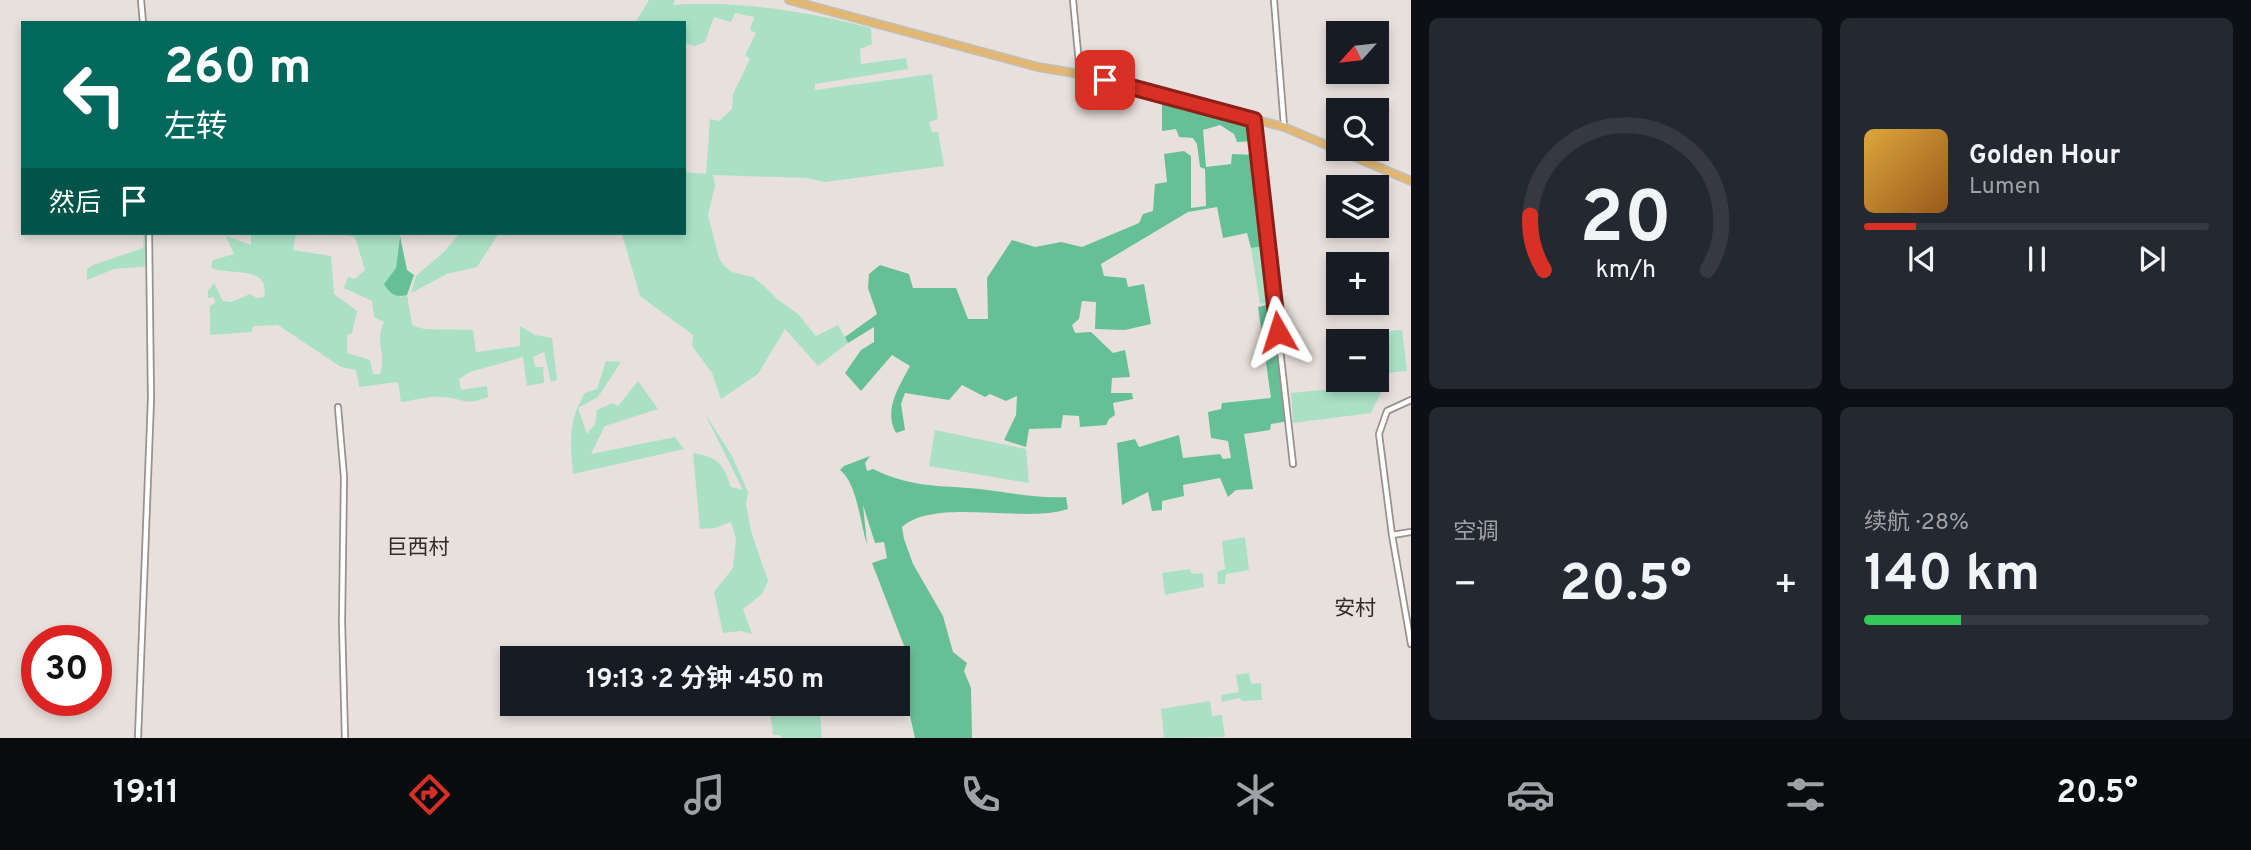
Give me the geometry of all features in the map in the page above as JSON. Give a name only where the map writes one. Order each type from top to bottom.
[{"type":"main road","points":[[789,0],[1038,67],[1080,74],[1284,127],[1411,181]]},
{"type":"street","points":[[141,0],[143,21]]},
{"type":"street","points":[[1073,0],[1080,74]]},
{"type":"street","points":[[1274,0],[1284,127]]},
{"type":"street","points":[[1254,120],[1293,464]]},
{"type":"street","points":[[138,738],[151,399],[149,235]]},
{"type":"street","points":[[1411,400],[1387,411],[1379,434],[1392,536],[1411,644]]},
{"type":"street","points":[[338,407],[344,477],[342,622],[345,738]]},
{"type":"street","points":[[1392,536],[1411,532]]},
{"type":"green space","points":[[649,0],[675,0],[673,5],[722,4],[798,12],[871,28],[872,44],[860,49],[861,64],[906,58],[908,69],[815,84],[815,90],[932,74],[938,119],[929,122],[932,132],[938,132],[944,166],[825,182],[807,178],[713,175],[715,186],[708,215],[719,258],[724,266],[732,272],[753,277],[798,314],[816,336],[838,325],[848,343],[818,366],[785,329],[758,374],[721,399],[712,373],[692,346],[693,335],[640,296],[622,235],[686,235],[686,172],[706,174],[710,119],[719,121],[732,109],[733,94],[750,59],[745,55],[756,33],[750,30],[754,17],[735,13],[731,22],[714,17],[705,42],[695,46],[686,44],[686,21],[636,21]]},
{"type":"green space","points":[[1162,101],[1253,128],[1255,141],[1237,142],[1234,134],[1220,125],[1203,130],[1206,167],[1231,164],[1232,154],[1256,155],[1267,246],[1251,248],[1247,233],[1223,238],[1217,207],[1188,212],[1101,264],[1104,276],[1126,278],[1128,287],[1144,284],[1151,324],[1125,330],[1095,329],[1096,302],[1082,301],[1079,319],[1072,325],[1075,333],[1091,332],[1113,353],[1125,350],[1130,377],[1112,378],[1111,393],[1132,393],[1133,399],[1113,403],[1115,415],[1106,425],[1080,427],[1079,416],[1063,415],[1061,428],[1029,429],[1026,447],[1004,440],[1016,415],[1017,396],[1006,401],[990,394],[985,397],[962,385],[949,400],[905,393],[901,404],[905,430],[896,433],[892,424],[892,407],[897,390],[910,366],[892,355],[861,391],[845,373],[861,350],[874,342],[874,327],[848,343],[845,337],[877,314],[868,288],[869,274],[880,265],[909,274],[913,288],[956,288],[968,319],[988,319],[987,278],[1012,240],[1035,247],[1061,242],[1082,247],[1139,223],[1143,214],[1153,211],[1155,184],[1167,182],[1164,154],[1184,151],[1191,156],[1191,208],[1206,206],[1205,169],[1200,167],[1197,144],[1193,138],[1179,137],[1176,129],[1162,131]]},
{"type":"green space","points":[[144,235],[152,235],[152,266],[114,269],[87,280],[87,269],[93,265],[143,248]]},
{"type":"green space","points":[[251,235],[296,235],[293,250],[331,256],[334,294],[357,311],[352,333],[347,335],[347,353],[370,360],[373,374],[380,374],[380,336],[384,322],[374,317],[372,301],[344,288],[348,277],[355,279],[365,270],[355,237],[346,235],[400,235],[396,268],[391,275],[400,297],[407,295],[412,325],[424,329],[473,330],[476,352],[520,346],[520,326],[535,335],[552,338],[557,380],[551,382],[544,352],[533,357],[535,367],[543,367],[544,383],[527,386],[523,357],[470,372],[459,379],[461,390],[487,386],[488,397],[480,400],[463,401],[435,397],[401,402],[398,382],[359,387],[356,370],[341,367],[278,325],[253,326],[252,332],[210,335],[210,306],[215,303],[214,297],[208,298],[208,291],[214,283],[223,301],[232,302],[250,294],[257,298],[264,297],[264,287],[255,275],[211,268],[213,260],[234,254],[226,236],[251,245]]},
{"type":"green space","points":[[458,235],[498,235],[477,267],[447,274],[411,293],[416,276],[445,251]]},
{"type":"green space","points":[[400,236],[407,270],[414,275],[407,295],[400,296],[391,293],[384,284],[396,268]]},
{"type":"green space","points":[[1267,246],[1275,300],[1260,304],[1251,248]]},
{"type":"green space","points":[[1275,303],[1289,421],[1271,424],[1270,430],[1244,434],[1253,489],[1236,490],[1228,497],[1220,478],[1183,485],[1184,496],[1162,501],[1162,510],[1152,511],[1148,492],[1122,505],[1117,443],[1135,439],[1139,447],[1179,435],[1183,458],[1220,454],[1223,459],[1231,458],[1228,441],[1211,438],[1208,412],[1221,409],[1222,403],[1271,398],[1258,307]]},
{"type":"green space","points":[[1402,330],[1407,371],[1389,373],[1389,331]]},
{"type":"green space","points":[[606,361],[621,362],[598,397],[578,408],[587,434],[595,424],[597,410],[612,403],[618,406],[638,381],[658,409],[605,426],[591,454],[675,437],[684,449],[573,474],[573,422],[579,403],[585,393],[597,389]]},
{"type":"green space","points":[[1326,390],[1326,392],[1381,392],[1371,413],[1293,423],[1291,393]]},
{"type":"green space","points":[[704,412],[732,456],[748,492],[746,504],[751,531],[768,581],[762,594],[743,609],[752,634],[740,631],[723,633],[714,592],[733,568],[736,539],[731,522],[715,528],[700,529],[693,453],[714,459],[722,467],[731,487],[743,490]]},
{"type":"green space","points":[[935,430],[1026,449],[1029,483],[929,466]]},
{"type":"green space","points":[[870,456],[865,463],[867,471],[873,469],[913,483],[1066,497],[1068,509],[1049,513],[936,514],[917,518],[902,527],[913,564],[943,616],[953,652],[967,663],[964,671],[971,688],[972,738],[915,738],[910,716],[910,646],[904,646],[872,563],[887,558],[884,542],[875,543],[863,505],[867,544],[854,494],[846,476],[840,470]]},
{"type":"green space","points":[[1245,537],[1249,570],[1226,574],[1225,584],[1218,584],[1217,572],[1225,569],[1222,541]]},
{"type":"green space","points":[[1190,569],[1192,574],[1203,573],[1204,587],[1165,595],[1162,573]]},
{"type":"green space","points":[[1249,673],[1251,684],[1261,683],[1262,700],[1242,701],[1239,698],[1222,702],[1221,695],[1239,692],[1236,675]]},
{"type":"green space","points":[[1210,701],[1212,716],[1222,715],[1225,737],[1164,738],[1161,709]]},
{"type":"green space","points":[[771,716],[820,716],[822,738],[783,738],[773,735]]},
{"type":"district","name":"巨西村","points":[[418,548]]},
{"type":"district","name":"安村","points":[[1355,609]]},
{"type":"route","points":[[1105,80],[1254,120],[1278,332]]}]
